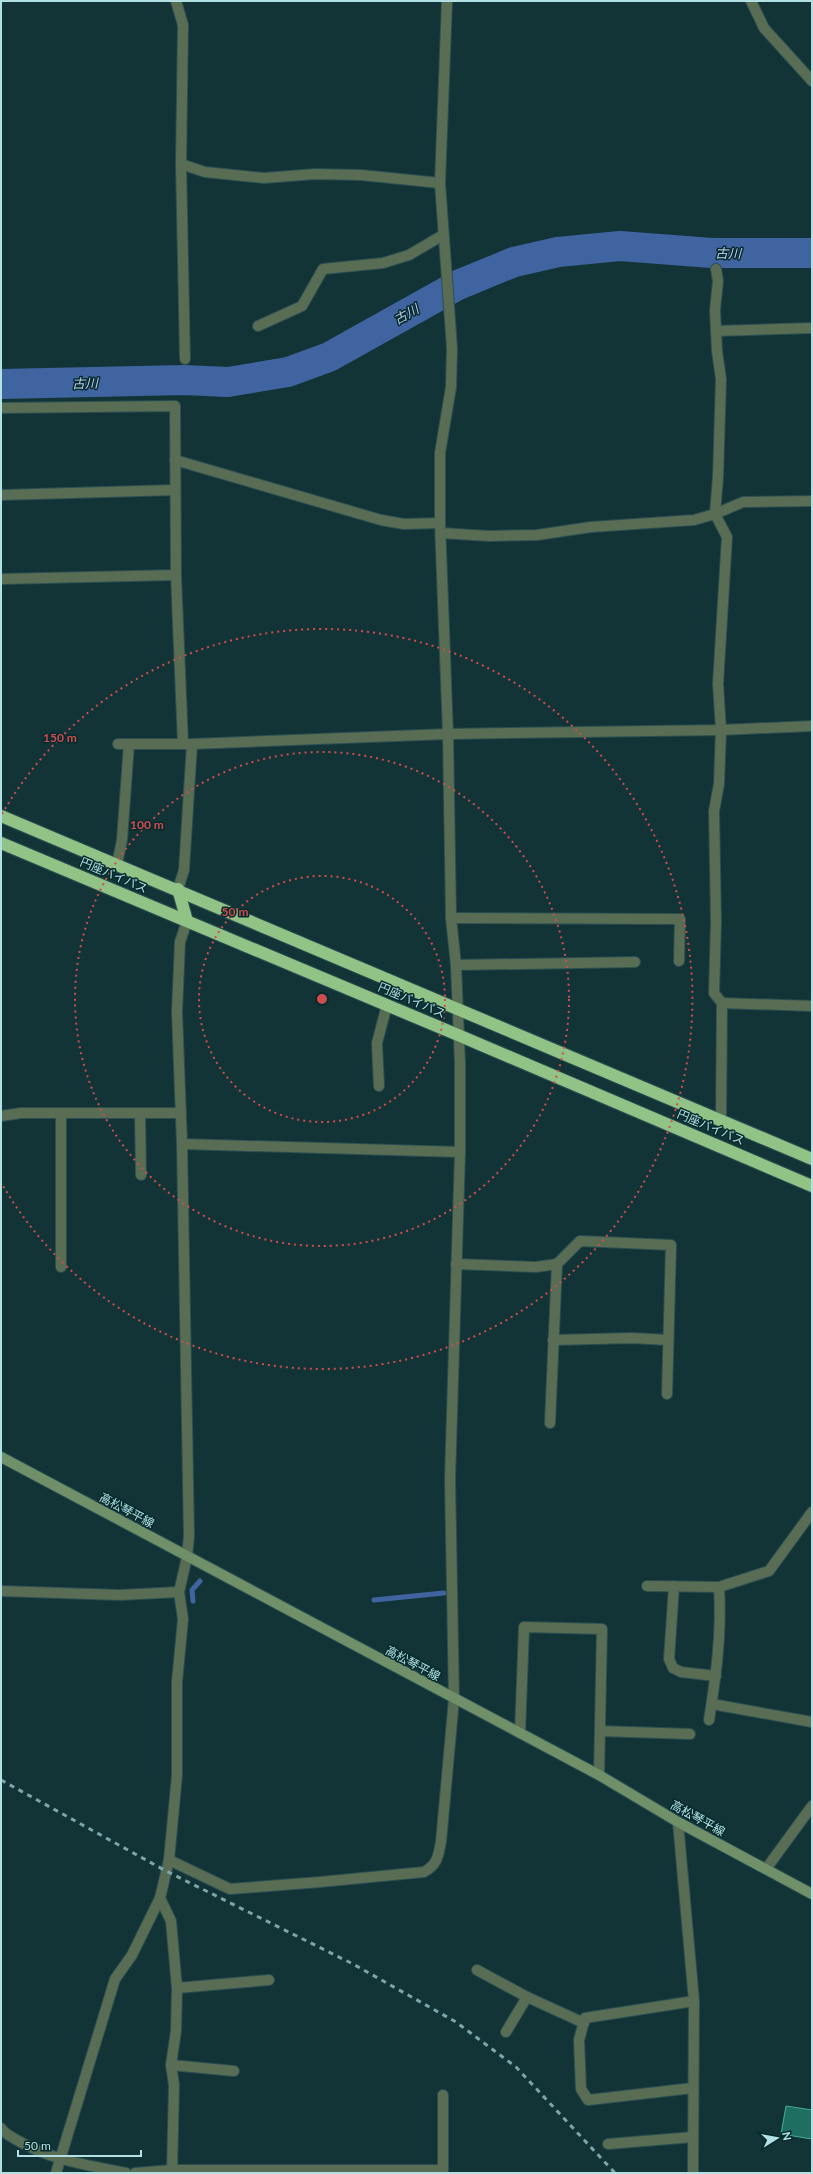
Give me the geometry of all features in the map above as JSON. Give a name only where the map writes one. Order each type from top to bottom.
[{"type":"highway","name":"円座バイパス","points":[[1,816],[812,1159]]},
{"type":"highway","name":"円座バイパス","points":[[1,843],[388,1005],[812,1186]]},
{"type":"highway","points":[[178,890],[187,921]]},
{"type":"main road","name":"高松琴平線","points":[[1,1457],[599,1775],[678,1822],[812,1894]]},
{"type":"street","points":[[176,1],[183,26],[181,164],[185,359]]},
{"type":"street","points":[[169,1860],[230,1889],[424,1872],[433,1867],[437,1861],[441,1842],[454,1699],[450,1479],[460,1152],[458,1008],[456,965],[451,918],[448,734],[440,528],[440,453],[451,387],[452,348],[440,183],[446,1]]},
{"type":"street","points":[[751,1],[764,28],[812,81]]},
{"type":"street","points":[[181,164],[205,172],[264,178],[315,174],[361,175],[440,183]]},
{"type":"street","points":[[258,326],[302,306],[323,269],[383,263],[409,255],[443,235]]},
{"type":"street","points":[[716,269],[718,281],[715,310],[721,379],[718,477],[715,514],[726,537],[718,684],[721,730],[719,784],[714,811],[716,922],[714,993],[722,1003],[720,1120]]},
{"type":"street","points":[[716,331],[812,328]]},
{"type":"street","points":[[1,408],[175,406],[176,575],[187,744],[184,870],[178,890]]},
{"type":"street","points":[[175,460],[381,520],[488,536],[537,535],[591,527],[694,520],[715,514],[743,502],[812,501]]},
{"type":"street","points":[[1,495],[175,490]]},
{"type":"street","points":[[1,579],[176,575]]},
{"type":"street","points":[[118,744],[187,744],[448,734],[721,730],[812,726]]},
{"type":"street","points":[[117,864],[122,840],[129,744]]},
{"type":"street","points":[[451,918],[680,919],[679,961]]},
{"type":"street","points":[[56,2173],[115,1979],[132,1955],[160,1898],[169,1860],[176,1775],[177,1682],[183,1619],[179,1592],[187,1557],[189,1489],[184,1332],[182,1144],[178,1004],[180,942],[187,921]]},
{"type":"street","points":[[456,965],[635,962]]},
{"type":"street","points":[[722,1003],[812,1006]]},
{"type":"street","points":[[379,1086],[377,1043],[388,1005]]},
{"type":"street","points":[[1,1116],[21,1113],[181,1113]]},
{"type":"street","points":[[61,1113],[61,1268]]},
{"type":"street","points":[[140,1113],[141,1175]]},
{"type":"street","points":[[182,1144],[460,1152]]},
{"type":"street","points":[[456,1264],[536,1267],[557,1264],[580,1241],[671,1245],[666,1394]]},
{"type":"street","points":[[550,1423],[557,1264]]},
{"type":"street","points":[[553,1340],[632,1338],[668,1340]]},
{"type":"street","points":[[647,1586],[719,1587],[769,1571],[811,1515]]},
{"type":"street","points":[[674,1586],[669,1659],[673,1668],[681,1672],[716,1676]]},
{"type":"street","points":[[709,1720],[716,1676],[721,1617],[719,1587]]},
{"type":"street","points":[[1,1591],[120,1595],[179,1592]]},
{"type":"street","points":[[520,1733],[524,1627],[602,1629],[599,1775]]},
{"type":"street","points":[[712,1704],[812,1722]]},
{"type":"street","points":[[600,1731],[690,1734]]},
{"type":"street","points":[[766,1870],[812,1806]]},
{"type":"street","points":[[678,1822],[694,2001],[693,2173]]},
{"type":"street","points":[[160,1898],[171,1921],[177,1988],[176,2031],[171,2065],[174,2085],[172,2172]]},
{"type":"street","points":[[477,1970],[527,1997],[584,2023]]},
{"type":"street","points":[[177,1988],[269,1980]]},
{"type":"street","points":[[506,2032],[527,1997]]},
{"type":"street","points":[[693,2088],[588,2100],[581,2089],[579,2040],[586,2018],[694,2001]]},
{"type":"street","points":[[171,2065],[234,2071]]},
{"type":"street","points":[[135,2173],[443,2170],[443,2095]]},
{"type":"street","points":[[1,2128],[3,2132],[24,2145],[60,2160],[126,2173]]},
{"type":"street","points":[[608,2144],[693,2136]]},
{"type":"building","points":[[786,2106],[812,2110],[812,2139],[781,2134]]},
{"type":"waterway","name":"古川","points":[[1,384],[184,380],[228,382],[288,372],[329,357],[458,285],[514,262],[558,252],[620,246],[712,253],[812,253]]},
{"type":"waterway","points":[[193,1601],[192,1590],[200,1581]]},
{"type":"waterway","points":[[374,1600],[444,1593]]},
{"type":"railway","points":[[1,1780],[166,1871],[353,1964],[456,2022],[516,2067],[615,2173]]}]
